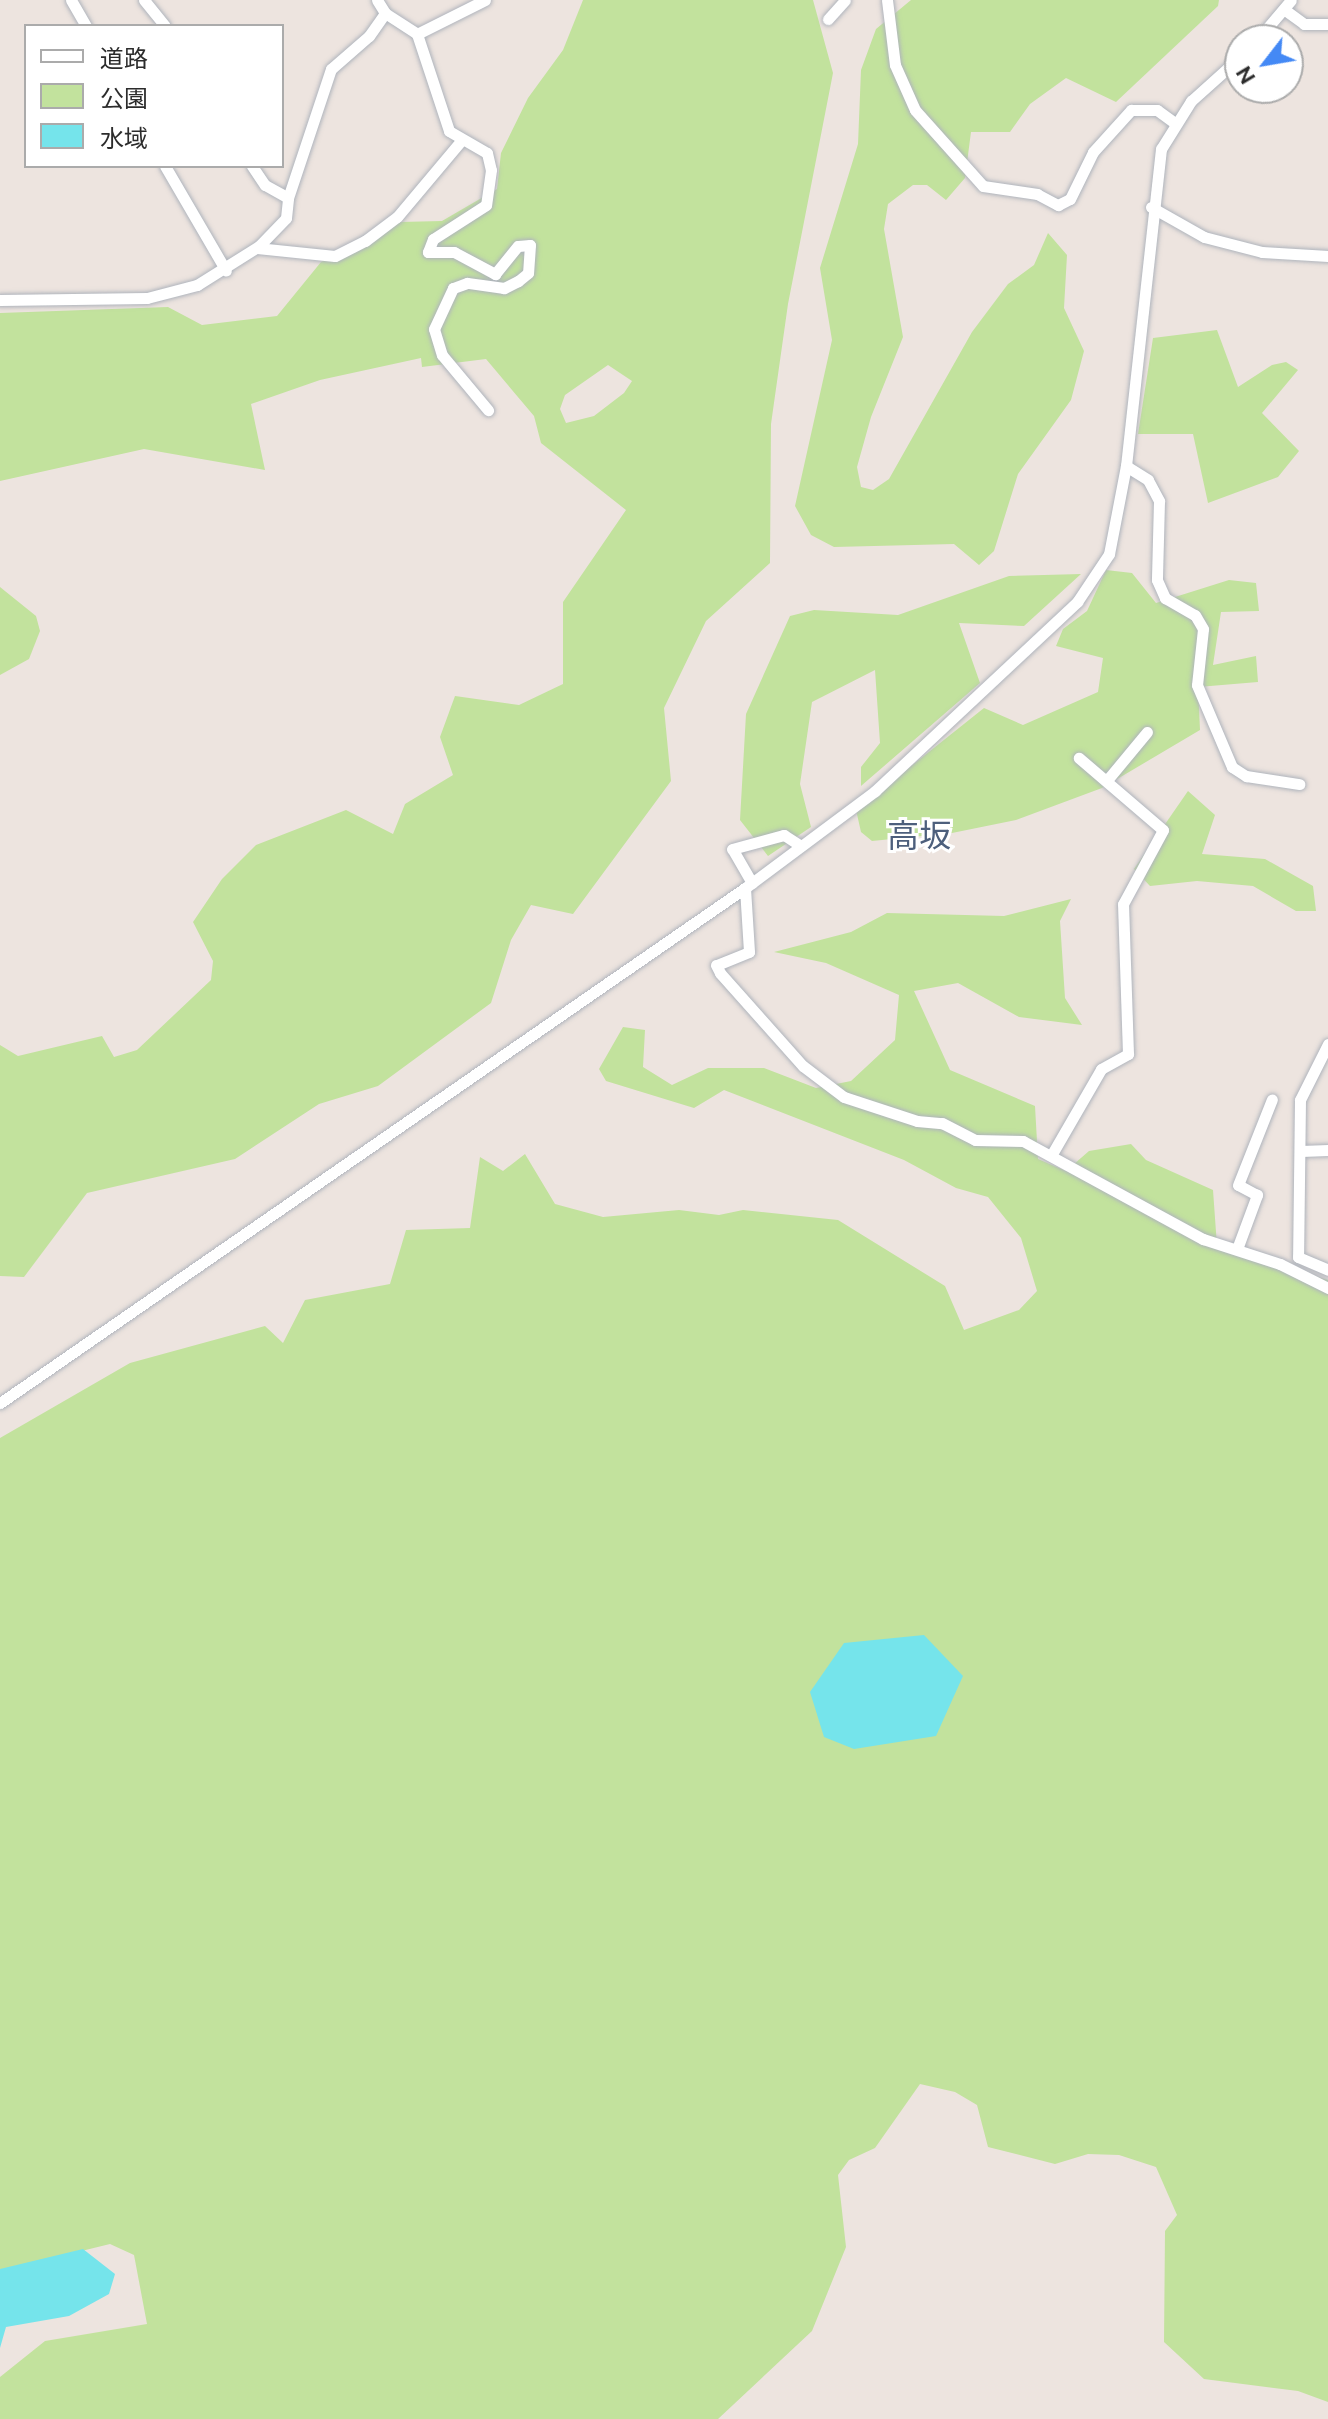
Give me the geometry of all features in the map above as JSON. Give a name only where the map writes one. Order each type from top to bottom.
[{"type":"street","points":[[71,0],[85,24]]},
{"type":"street","points":[[144,0],[163,24]]},
{"type":"street","points":[[377,0],[385,13],[417,34],[432,88],[449,131],[460,142],[474,143],[487,153],[492,186],[486,205],[433,239],[428,252],[454,252],[495,274],[518,246],[530,245],[528,273],[504,288],[467,283],[453,288],[434,329],[442,355],[488,410]]},
{"type":"street","points":[[417,34],[485,0]]},
{"type":"street","points":[[828,19],[845,0]]},
{"type":"street","points":[[887,0],[895,65],[915,110],[983,186],[1037,194],[1058,205],[1070,199],[1093,152],[1131,110],[1157,110],[1175,123]]},
{"type":"street","points":[[1271,24],[1288,5],[1304,24],[1328,24]]},
{"type":"street","points":[[0,300],[147,298],[226,271],[257,248],[286,218],[288,198],[331,69],[385,13]]},
{"type":"street","points":[[0,1403],[748,886],[886,781],[1077,602],[1109,554],[1126,466],[1156,164],[1175,123],[1224,73]]},
{"type":"street","points":[[257,248],[335,256],[365,241],[397,217],[460,142]]},
{"type":"street","points":[[166,168],[226,271]]},
{"type":"street","points":[[253,168],[265,185],[288,198]]},
{"type":"street","points":[[1151,207],[1204,237],[1262,252],[1328,256]]},
{"type":"street","points":[[1126,466],[1148,480],[1159,501],[1157,580],[1165,598],[1195,615],[1203,629],[1197,685],[1232,767],[1246,776],[1299,784]]},
{"type":"street","points":[[1108,779],[1147,732]]},
{"type":"street","points":[[1052,1154],[1101,1069],[1128,1054],[1123,904],[1163,830],[1108,779],[1079,758]]},
{"type":"street","points":[[801,846],[784,835],[732,849],[748,886],[749,952],[716,965],[803,1066],[844,1097],[917,1121],[942,1123],[975,1140],[1023,1141],[1052,1154],[1203,1239],[1237,1249],[1328,1288]]},
{"type":"street","points":[[1328,1044],[1300,1100],[1298,1257],[1328,1270]]},
{"type":"street","points":[[1237,1249],[1257,1195],[1238,1185],[1272,1099]]},
{"type":"street","points":[[1301,1151],[1328,1150]]},
{"type":"green space","points":[[583,0],[813,0],[833,73],[788,304],[771,424],[770,563],[706,621],[664,708],[671,781],[573,914],[531,905],[511,940],[491,1003],[378,1086],[319,1104],[235,1159],[87,1193],[24,1277],[0,1276],[0,1045],[18,1056],[102,1036],[114,1057],[137,1050],[211,980],[213,961],[193,922],[222,879],[256,845],[346,810],[393,834],[405,804],[453,775],[440,737],[455,696],[519,705],[563,684],[563,602],[626,510],[541,443],[534,416],[486,359],[422,367],[421,358],[320,380],[251,404],[265,470],[144,449],[0,481],[0,313],[168,307],[202,325],[277,316],[321,262],[400,222],[442,221],[497,189],[501,153],[528,98],[563,50]],"holes":[[[608,365],[632,381],[624,393],[594,416],[566,423],[560,409],[565,395]]]},
{"type":"green space","points":[[911,0],[1219,0],[1218,6],[1116,102],[1066,78],[1030,104],[1010,132],[971,132],[965,178],[946,200],[927,185],[913,185],[888,204],[884,229],[903,337],[871,417],[857,467],[861,487],[873,490],[889,479],[972,332],[1008,284],[1034,265],[1048,233],[1067,255],[1064,308],[1084,351],[1071,400],[1018,474],[994,551],[979,565],[954,544],[834,547],[811,535],[795,506],[832,340],[820,268],[858,144],[861,70],[876,29]]},
{"type":"green space","points":[[1217,330],[1238,387],[1272,365],[1286,362],[1298,370],[1262,413],[1299,451],[1278,477],[1208,503],[1193,434],[1138,434],[1153,338]]},
{"type":"green space","points":[[1106,570],[1132,573],[1156,603],[1229,580],[1256,583],[1259,611],[1221,612],[1213,665],[1256,656],[1258,682],[1198,687],[1200,730],[1102,788],[1016,820],[952,833],[872,841],[861,832],[856,810],[984,708],[1023,725],[1098,692],[1103,658],[1056,646],[1063,629],[1087,611]]},
{"type":"green space","points":[[1081,574],[1024,626],[959,623],[980,683],[861,786],[861,767],[880,743],[875,670],[812,702],[800,784],[811,827],[768,856],[740,820],[746,714],[790,616],[814,610],[898,615],[1009,576]]},
{"type":"green space","points":[[0,587],[36,616],[40,631],[29,659],[0,675]]},
{"type":"green space","points":[[1188,791],[1215,815],[1202,854],[1265,859],[1313,886],[1316,911],[1296,911],[1253,886],[1197,881],[1150,886],[1134,869]]},
{"type":"green space","points":[[1071,899],[1060,921],[1065,998],[1082,1025],[1019,1017],[958,983],[914,991],[950,1070],[1035,1106],[1038,1159],[1066,1171],[1089,1151],[1131,1144],[1146,1160],[1213,1190],[1217,1246],[1328,1280],[1328,2402],[1298,2391],[1204,2379],[1164,2342],[1165,2231],[1177,2215],[1156,2167],[1119,2155],[1088,2154],[1055,2164],[988,2147],[977,2105],[955,2092],[920,2084],[875,2148],[849,2160],[838,2175],[846,2247],[812,2331],[718,2419],[0,2419],[0,2377],[45,2341],[147,2324],[134,2255],[110,2244],[0,2271],[0,1438],[130,1363],[265,1326],[283,1343],[305,1300],[390,1284],[406,1230],[470,1228],[480,1157],[503,1171],[525,1154],[555,1204],[603,1217],[679,1210],[719,1215],[743,1210],[838,1220],[945,1286],[964,1330],[1019,1310],[1037,1291],[1021,1238],[988,1197],[956,1188],[904,1160],[724,1090],[694,1108],[606,1081],[599,1069],[623,1027],[645,1030],[643,1067],[672,1085],[708,1068],[764,1068],[816,1088],[851,1081],[895,1040],[899,995],[826,963],[774,952],[851,932],[887,913],[1004,916]]},
{"type":"water","points":[[924,1635],[963,1676],[936,1736],[854,1749],[824,1737],[810,1692],[844,1643]]},
{"type":"water","points":[[83,2249],[115,2274],[109,2294],[69,2316],[6,2327],[0,2348],[0,2269]]},
{"type":"district","name":"高坂","points":[[919,835]]}]
